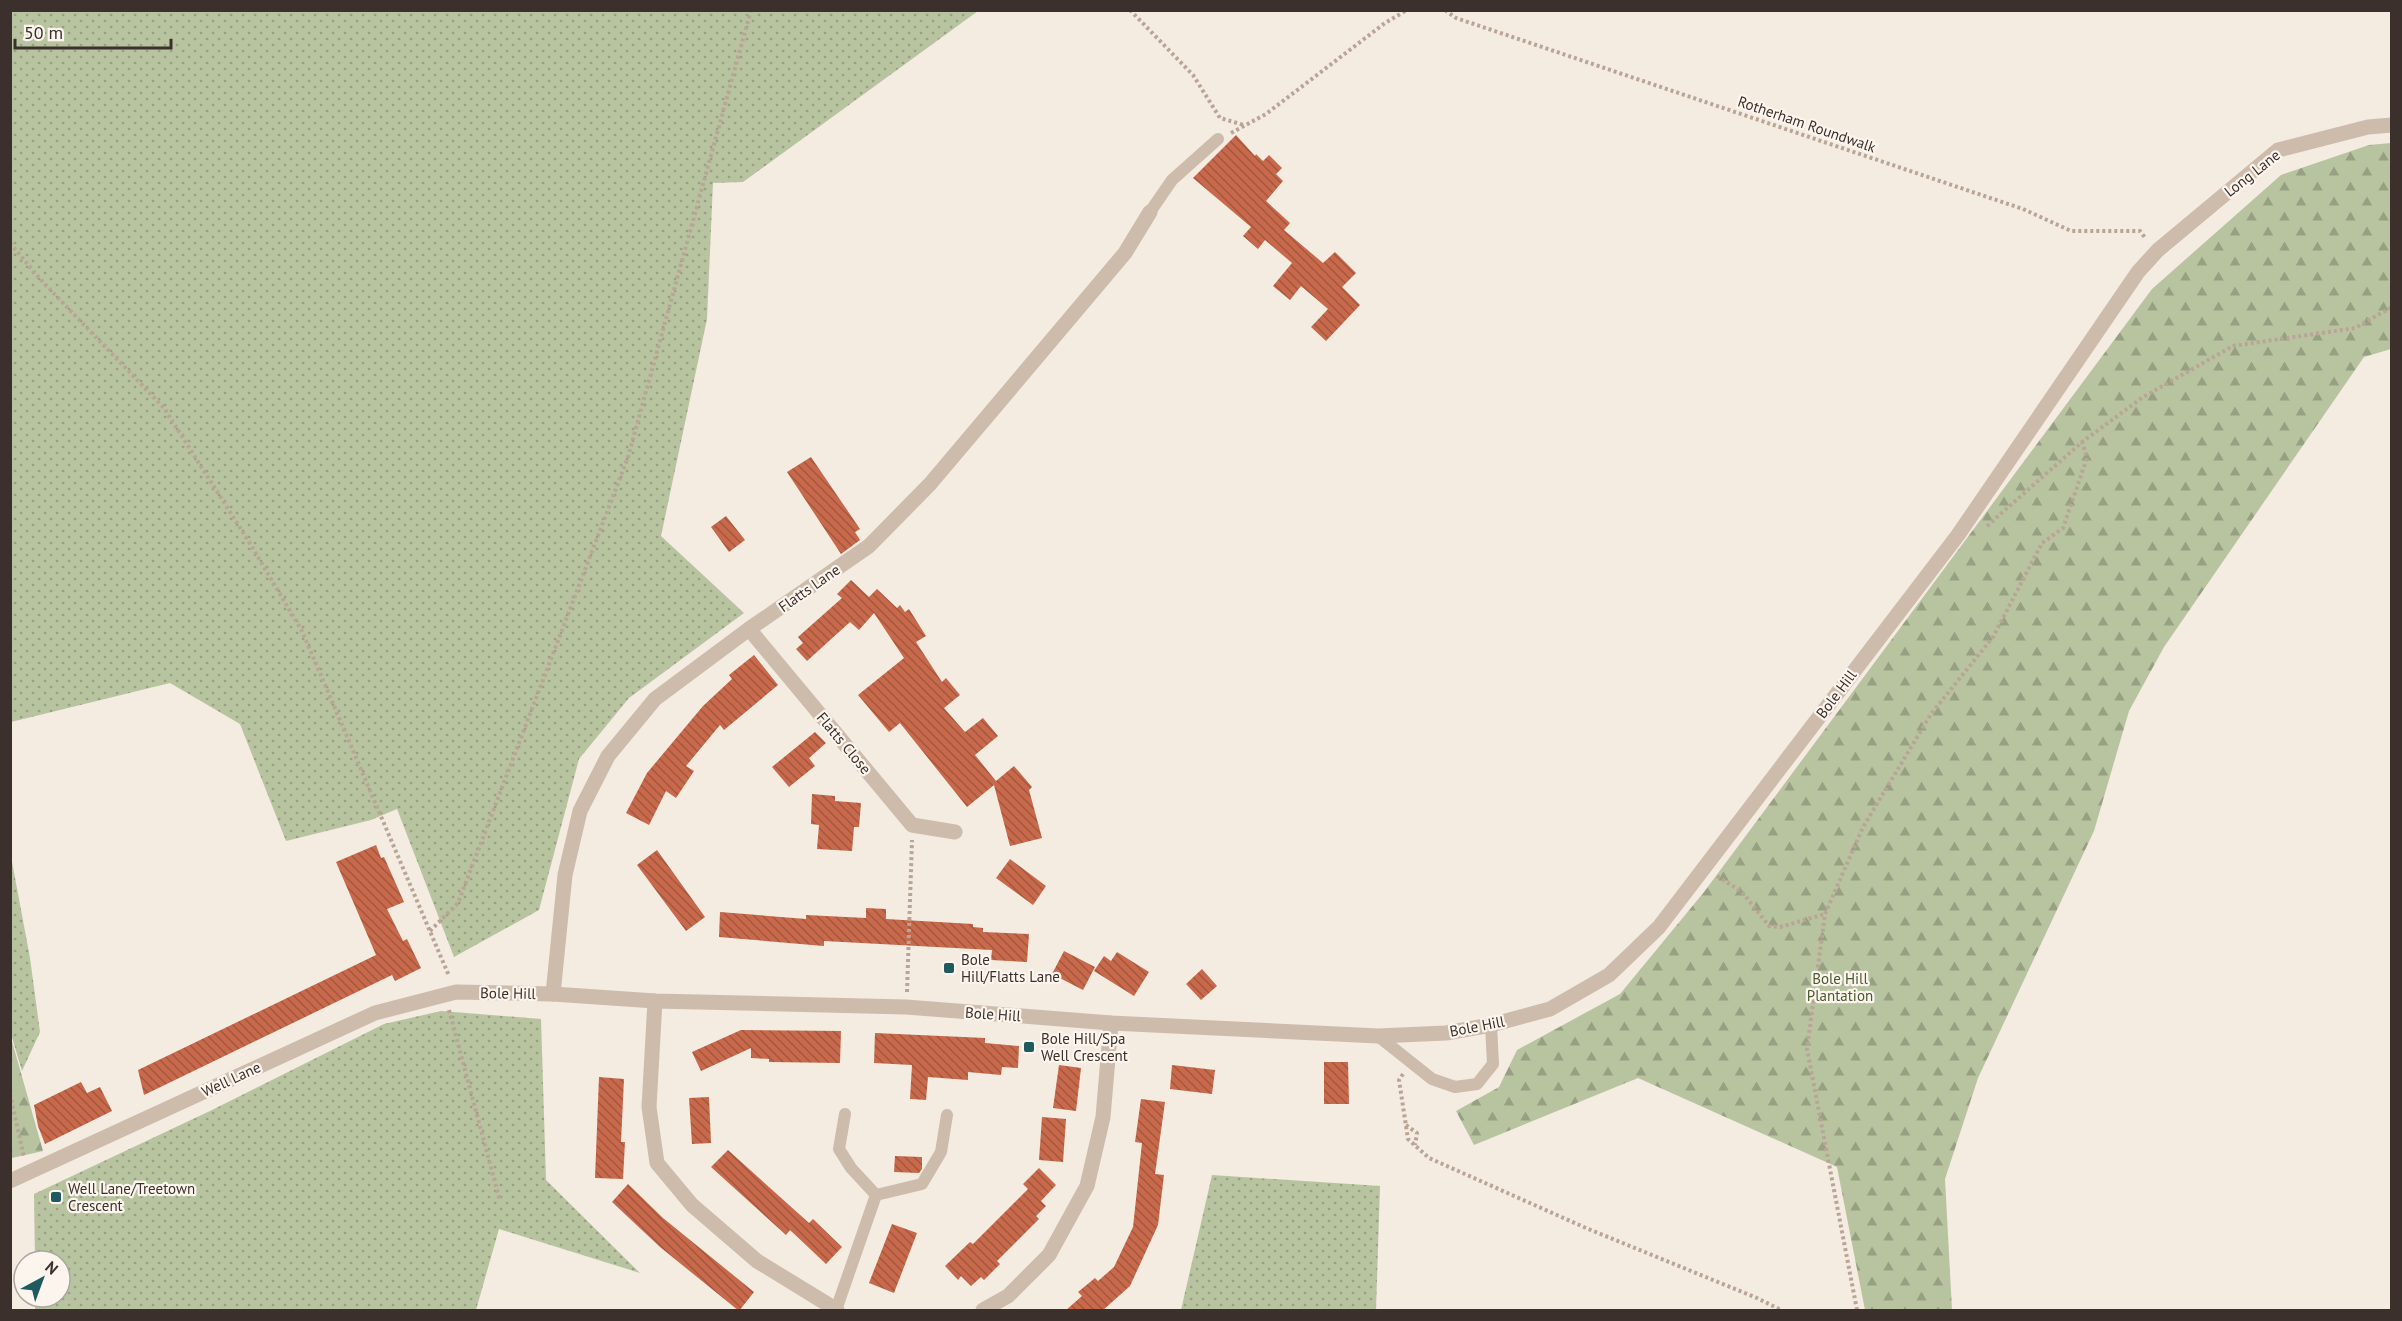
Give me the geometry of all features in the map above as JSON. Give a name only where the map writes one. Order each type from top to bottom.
[{"type":"street","name":"Long Lane","points":[[2138,272],[2158,250],[2277,150],[2368,127],[2391,125]]},
{"type":"street","name":"Flatts Lane","points":[[553,994],[565,875],[580,811],[608,756],[655,699],[749,629],[869,546],[930,484],[1125,253],[1150,212]]},
{"type":"street","name":"Bole Hill","points":[[451,994],[553,994],[655,1001],[906,1007],[1111,1023],[1378,1036],[1446,1033],[1491,1025],[1550,1009],[1609,975],[1659,927],[1958,535],[2138,272]]},
{"type":"street","name":"Flatts Close","points":[[749,629],[912,825]]},
{"type":"street","points":[[912,825],[955,832]]},
{"type":"street","name":"Well Lane","points":[[10,1181],[375,1013],[451,994]]},
{"type":"street","points":[[655,1001],[649,1107],[657,1163],[692,1206],[757,1261],[836,1310]]},
{"type":"street","points":[[983,1311],[1008,1296],[1049,1255],[1087,1186],[1103,1117],[1111,1023]]},
{"type":"lane","points":[[1150,212],[1172,180],[1218,139]]},
{"type":"lane","points":[[1378,1036],[1432,1078],[1455,1087],[1477,1084],[1493,1064],[1491,1025]]},
{"type":"lane","points":[[845,1114],[839,1149],[851,1168],[876,1194]]},
{"type":"lane","points":[[876,1194],[922,1185],[941,1152],[947,1115]]},
{"type":"lane","points":[[836,1310],[876,1194]]},
{"type":"path","points":[[430,931],[458,903],[628,457],[752,10]]},
{"type":"path","points":[[1130,10],[1193,75],[1220,118],[1244,125]]},
{"type":"path","points":[[1218,139],[1266,114],[1385,23],[1407,10]]},
{"type":"path","name":"Rotherham Roundwalk","points":[[1445,10],[1456,18],[2023,209],[2072,231],[2140,231],[2158,250]]},
{"type":"path","points":[[10,243],[40,279],[164,408],[302,631],[430,931],[451,994],[500,1201]]},
{"type":"path","points":[[1958,535],[1970,542],[2082,442],[2143,397],[2233,346],[2355,328],[2391,307]]},
{"type":"path","points":[[1857,1311],[1807,1049],[1825,914],[1863,827],[1930,714],[1993,637],[2042,543],[2063,528],[2087,458],[2082,442]]},
{"type":"path","points":[[906,1007],[912,825]]},
{"type":"path","points":[[1704,867],[1742,892],[1769,926],[1780,927],[1825,914]]},
{"type":"path","points":[[1411,1063],[1399,1080],[1408,1140],[1429,1158],[1586,1228],[1757,1298],[1781,1311]]},
{"type":"path","points":[[10,1094],[27,1174]]},
{"type":"path","points":[[1406,1124],[1417,1133],[1415,1146]]},
{"type":"green space","points":[[10,11],[978,11],[743,182],[713,183],[707,319],[661,536],[744,613],[629,698],[579,759],[539,910],[454,957],[397,809],[371,820],[286,841],[240,724],[170,683],[11,722]]},
{"type":"green space","name":"Bole Hill Plantation","points":[[2391,143],[2391,349],[2364,357],[2164,647],[2129,711],[2094,831],[1978,1078],[1945,1179],[1952,1310],[1865,1310],[1837,1167],[1638,1078],[1474,1145],[1456,1111],[1499,1087],[1517,1050],[1620,994],[1704,892],[2152,289],[2281,175],[2369,145]]},
{"type":"green space","points":[[10,851],[30,958],[40,1032],[22,1071],[11,1034]]},
{"type":"green space","points":[[441,1011],[541,1019],[546,1180],[640,1273],[499,1229],[476,1310],[35,1310],[72,1309],[72,1249],[35,1249],[34,1194],[212,1110],[384,1024]]},
{"type":"green space","points":[[10,1034],[43,1151],[12,1158],[10,1153]]},
{"type":"green space","points":[[1212,1175],[1380,1186],[1376,1310],[1181,1310]]},
{"type":"building","points":[[1236,135],[1255,156],[1256,154],[1263,161],[1269,155],[1282,168],[1276,174],[1283,181],[1266,201],[1290,223],[1284,230],[1323,263],[1335,252],[1356,273],[1342,287],[1360,305],[1326,341],[1311,327],[1328,309],[1301,286],[1290,300],[1273,286],[1292,263],[1265,240],[1258,249],[1243,236],[1251,227],[1193,178]]},
{"type":"building","points":[[811,457],[860,529],[855,532],[860,540],[841,554],[787,472]]},
{"type":"building","points":[[726,516],[745,540],[729,552],[711,527]]},
{"type":"building","points":[[851,580],[869,597],[877,589],[897,608],[900,605],[905,612],[909,609],[926,636],[916,642],[942,682],[946,678],[960,695],[944,708],[965,732],[983,718],[998,736],[975,755],[996,781],[1014,766],[1032,787],[1029,790],[1042,838],[1010,846],[994,785],[967,807],[900,723],[889,732],[858,695],[904,658],[874,613],[859,630],[850,622],[807,661],[796,649],[803,643],[798,637],[842,598],[837,594]]},
{"type":"building","points":[[754,655],[778,685],[724,730],[720,725],[686,766],[694,771],[676,798],[666,791],[649,825],[626,813],[647,773],[703,706],[732,679],[729,675]]},
{"type":"building","points":[[815,732],[826,743],[809,758],[815,766],[789,787],[772,767]]},
{"type":"building","points":[[812,794],[835,796],[835,801],[861,803],[859,827],[854,827],[852,851],[817,849],[819,825],[811,824]]},
{"type":"building","points":[[376,845],[381,858],[384,857],[404,902],[387,909],[403,941],[407,939],[421,968],[395,981],[392,975],[144,1095],[138,1070],[376,955],[336,862]]},
{"type":"building","points":[[657,850],[705,917],[686,931],[637,865]]},
{"type":"building","points":[[1010,859],[1046,886],[1033,905],[996,878]]},
{"type":"building","points":[[866,908],[886,909],[886,919],[973,924],[973,927],[983,928],[983,932],[1029,934],[1027,962],[991,960],[992,950],[824,941],[824,946],[719,937],[720,912],[806,919],[806,915],[866,918]]},
{"type":"building","points":[[1064,951],[1095,967],[1083,990],[1052,974]]},
{"type":"building","points":[[1117,952],[1149,972],[1134,996],[1094,971],[1104,956],[1111,961]]},
{"type":"building","points":[[1202,969],[1217,986],[1201,1000],[1186,984]]},
{"type":"building","points":[[741,1030],[841,1031],[840,1063],[769,1062],[769,1059],[751,1058],[751,1048],[701,1071],[692,1052]]},
{"type":"building","points":[[875,1033],[985,1038],[985,1043],[1019,1046],[1018,1068],[1002,1067],[1001,1075],[968,1072],[968,1080],[928,1077],[926,1100],[910,1099],[912,1065],[874,1063]]},
{"type":"building","points":[[1324,1062],[1348,1062],[1349,1104],[1324,1104]]},
{"type":"building","points":[[1059,1065],[1081,1068],[1076,1111],[1053,1108]]},
{"type":"building","points":[[1172,1065],[1215,1070],[1212,1094],[1170,1089]]},
{"type":"building","points":[[599,1077],[624,1079],[621,1142],[625,1142],[623,1179],[595,1178]]},
{"type":"building","points":[[81,1082],[87,1093],[100,1087],[112,1111],[45,1144],[38,1126],[34,1105]]},
{"type":"building","points":[[709,1097],[711,1143],[692,1144],[689,1098]]},
{"type":"building","points":[[1141,1099],[1165,1102],[1155,1174],[1164,1175],[1158,1225],[1130,1286],[1102,1311],[1065,1311],[1082,1296],[1078,1292],[1095,1278],[1098,1281],[1114,1267],[1133,1227],[1142,1143],[1135,1142]]},
{"type":"building","points":[[1042,1117],[1066,1119],[1063,1162],[1039,1160]]},
{"type":"building","points":[[728,1150],[809,1223],[813,1219],[842,1247],[826,1264],[790,1230],[786,1235],[711,1167]]},
{"type":"building","points":[[895,1156],[922,1157],[922,1169],[919,1173],[894,1172]]},
{"type":"building","points":[[1039,1168],[1056,1185],[1041,1201],[1046,1206],[1036,1216],[1039,1219],[997,1261],[1000,1264],[984,1280],[981,1277],[971,1286],[961,1276],[958,1280],[945,1266],[970,1242],[973,1244],[1028,1189],[1023,1184]]},
{"type":"building","points":[[628,1184],[663,1218],[754,1292],[739,1311],[660,1247],[612,1202]]},
{"type":"building","points":[[892,1224],[917,1233],[894,1293],[869,1283]]},
{"type":"place","name":"Bole Hill/Flatts Lane","points":[[949,968]]},
{"type":"place","name":"Bole Hill/Spa Well Crescent","points":[[1029,1047]]},
{"type":"place","name":"Well Lane/Treetown Crescent","points":[[56,1197]]}]
